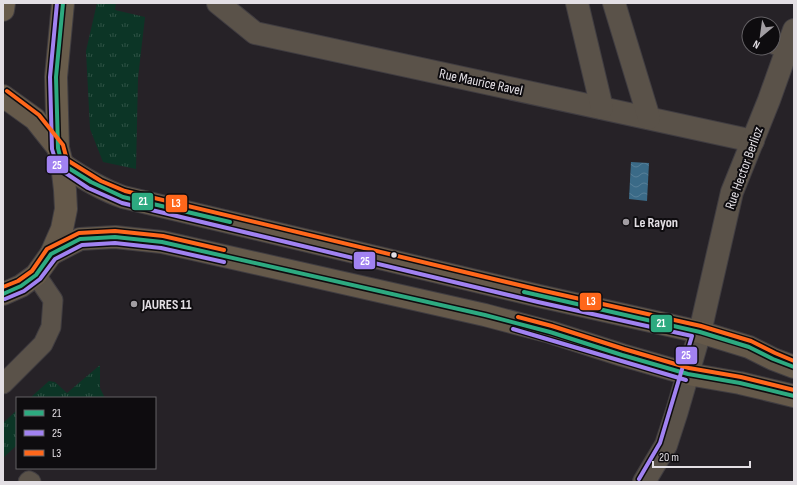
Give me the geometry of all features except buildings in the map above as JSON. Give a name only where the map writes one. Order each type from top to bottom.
[{"type":"highway","points":[[3,10],[4,3]]},
{"type":"highway","points":[[60,156],[56,77],[63,3]]},
{"type":"main road","points":[[6,97],[35,119],[60,156],[85,179],[110,192],[539,296],[700,332],[749,347],[773,359],[794,367]]},
{"type":"main road","points":[[3,294],[21,286],[36,275],[51,254],[62,229],[66,209],[60,156]]},
{"type":"main road","points":[[51,254],[80,240],[115,237],[162,242],[492,317],[550,332],[688,374],[740,383],[794,396]]},
{"type":"street","name":"Rue Maurice Ravel","points":[[218,3],[255,33],[753,141]]},
{"type":"street","points":[[577,3],[602,108]]},
{"type":"street","points":[[614,3],[649,118]]},
{"type":"street","name":"Rue Hector Berlioz","points":[[644,482],[666,445],[700,332],[732,192],[753,141],[785,41]]},
{"type":"lane","points":[[3,384],[43,344],[51,327],[53,300],[36,275]]},
{"type":"green space","points":[[97,3],[116,3],[115,10],[145,17],[138,78],[136,169],[103,162],[90,129],[86,51]]},
{"type":"green space","points":[[100,365],[100,388],[104,397],[31,397],[49,381],[55,382],[67,393]]},
{"type":"green space","points":[[16,411],[16,446],[3,458],[3,423]]},
{"type":"water","points":[[631,162],[649,163],[647,201],[629,199]]},
{"type":"transit line","name":"25","points":[[57,3],[50,77],[52,149],[58,168],[88,188],[122,203],[538,302],[692,336],[660,443],[639,479]]},
{"type":"transit line","name":"21","points":[[62,164],[58,148],[56,77],[63,3]]},
{"type":"transit line","name":"L3","points":[[7,91],[39,115],[63,145],[67,160],[101,181],[125,191],[540,290],[701,326],[751,341],[794,361]]},
{"type":"transit line","name":"21","points":[[62,164],[91,182],[123,197],[230,222]]},
{"type":"transit line","name":"L3","points":[[3,287],[18,281],[32,271],[47,249],[79,233],[115,231],[163,236],[224,250]]},
{"type":"transit line","name":"21","points":[[3,294],[21,286],[36,275],[51,254],[80,239],[115,237],[162,242],[485,315],[550,332],[688,374],[740,383],[794,396]]},
{"type":"transit line","name":"25","points":[[5,299],[24,291],[40,279],[55,259],[82,245],[115,243],[161,248],[224,262]]},
{"type":"transit line","name":"21","points":[[524,292],[700,332],[749,347],[773,359],[794,367]]},
{"type":"transit line","name":"L3","points":[[518,317],[689,368],[741,377],[794,390]]},
{"type":"transit line","name":"25","points":[[513,329],[686,380]]},
{"type":"place","name":"Le Rayon","points":[[626,222]]},
{"type":"place","name":"JAURES 11","points":[[134,304]]}]
